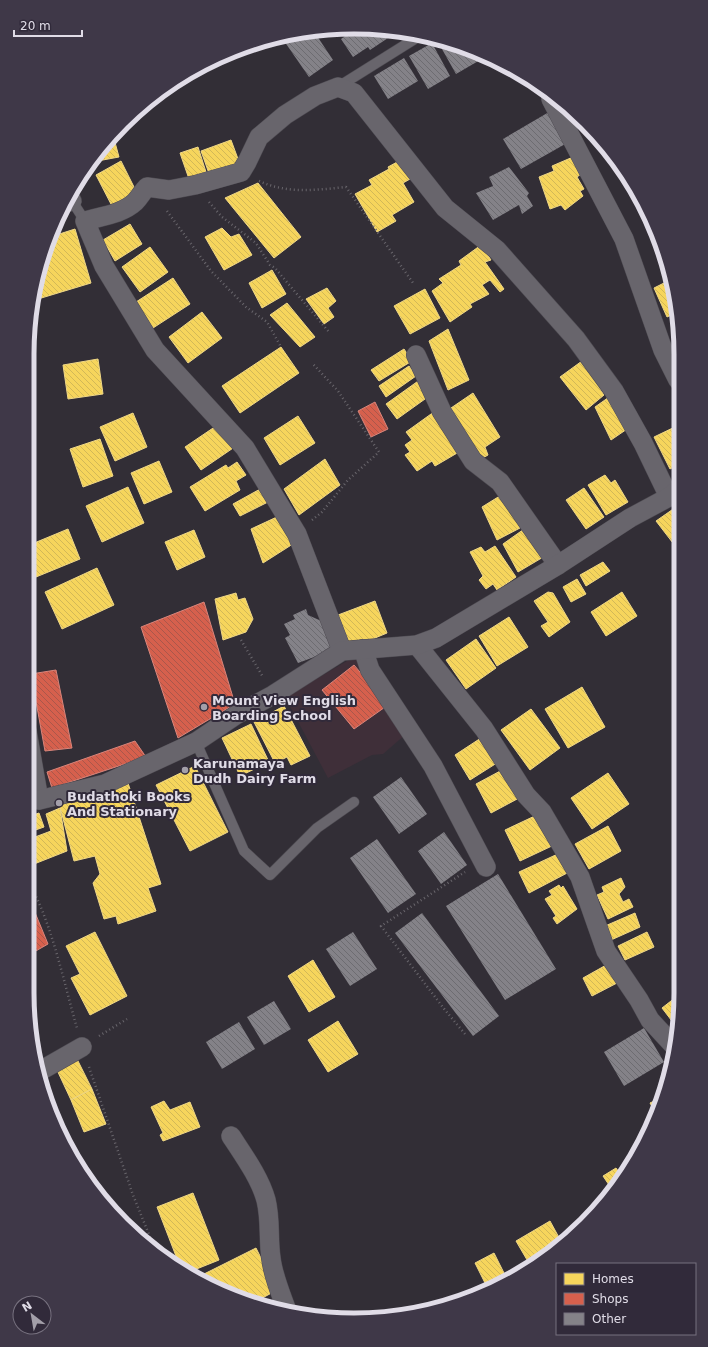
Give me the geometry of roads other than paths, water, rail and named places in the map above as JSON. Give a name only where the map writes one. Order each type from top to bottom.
[{"type":"street","points":[[34,799],[105,784],[196,742],[236,715],[274,695],[342,651],[416,645],[436,638],[558,565],[630,518],[674,493],[643,443],[614,391],[576,339],[497,250],[445,208],[354,94],[338,87],[315,96],[285,115],[259,137],[241,172],[195,185],[169,190],[147,187],[136,202],[122,211],[85,221],[104,266],[155,350],[245,448],[297,534],[342,651]]},
{"type":"street","points":[[554,104],[624,239],[663,350],[674,372]]},
{"type":"street","points":[[416,355],[442,412],[474,461],[500,482],[558,565]]},
{"type":"street","points":[[416,645],[484,729],[526,795],[542,812],[580,877],[606,951],[639,1000],[650,1020],[670,1042]]},
{"type":"street","points":[[363,649],[370,670],[433,766],[486,867]]},
{"type":"street","points":[[43,1069],[82,1047]]},
{"type":"street","points":[[231,1136],[250,1166],[266,1199],[270,1217],[269,1247],[271,1260],[285,1305]]},
{"type":"lane","points":[[338,87],[414,40]]},
{"type":"lane","points":[[72,204],[85,221]]},
{"type":"lane","points":[[196,742],[244,851],[270,875],[317,828],[354,802]]},
{"type":"place","name":"Mount View English Boarding School","points":[[204,707]]},
{"type":"place","name":"Karunamaya Dudh Dairy Farm","points":[[185,770]]},
{"type":"place","name":"Budathoki Books And Stationary","points":[[59,803]]}]
